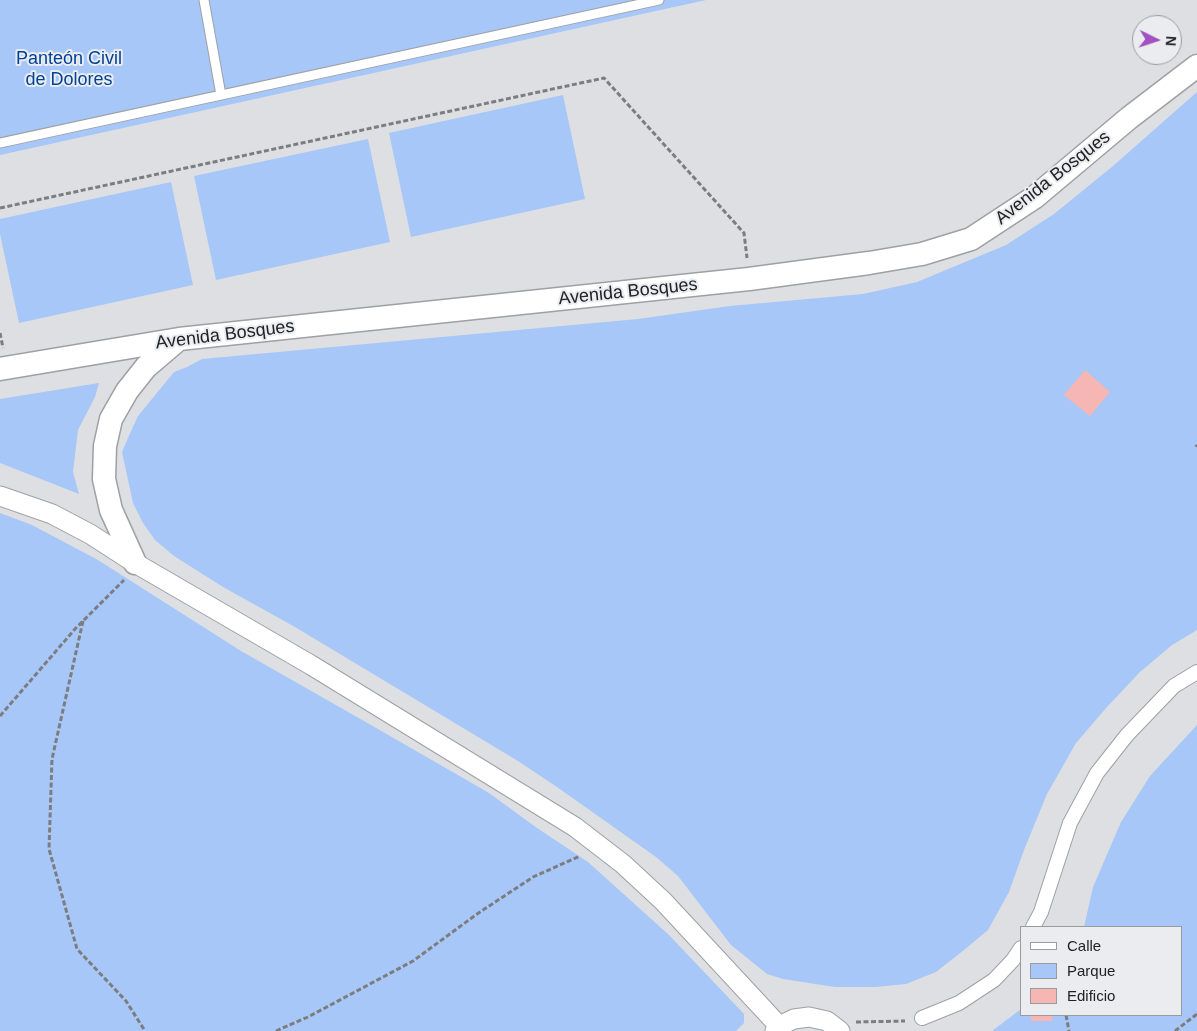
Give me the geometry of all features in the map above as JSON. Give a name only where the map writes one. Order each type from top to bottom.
[{"type":"street","name":"Avenida Bosques","points":[[0,370],[179,339],[750,279],[922,254],[970,239],[1035,197],[1129,118],[1197,66]]},
{"type":"street","points":[[135,563],[111,510],[104,479],[105,446],[111,420],[127,392],[146,367],[179,339]]},
{"type":"street","points":[[0,496],[52,514],[90,534],[135,563],[302,660],[575,827],[623,864],[663,901],[777,1029],[794,1019],[809,1017],[834,1026]]},
{"type":"street","points":[[1034,926],[1041,912],[1070,823],[1097,773],[1126,735],[1174,686],[1197,672]]},
{"type":"street","points":[[922,1018],[959,1003],[994,980],[1014,960],[1020,950]]},
{"type":"lane","points":[[204,0],[221,95]]},
{"type":"lane","points":[[0,143],[659,0]]},
{"type":"path","points":[[0,208],[604,78],[744,233],[750,279]]},
{"type":"path","points":[[0,716],[75,629],[126,579],[135,563]]},
{"type":"path","points":[[83,621],[52,759],[49,849],[76,949],[126,1001],[145,1031]]},
{"type":"path","points":[[276,1031],[308,1018],[413,961],[477,914],[533,877],[600,847]]},
{"type":"path","points":[[1175,1031],[1197,1014]]},
{"type":"path","points":[[1066,1016],[1069,1031]]},
{"type":"path","points":[[834,1026],[922,1018]]},
{"type":"green space","name":"Panteón Civil de Dolores","points":[[0,0],[706,0],[0,155]]},
{"type":"green space","points":[[1197,92],[1197,630],[1172,645],[1140,672],[1076,743],[1047,794],[1009,892],[988,930],[936,972],[906,984],[876,987],[835,987],[783,979],[767,974],[731,945],[678,876],[656,857],[518,761],[295,627],[223,587],[174,556],[155,540],[143,523],[133,503],[122,452],[138,416],[174,372],[202,359],[638,319],[730,306],[863,294],[917,282],[1006,245],[1054,214],[1113,166]]},
{"type":"green space","points":[[563,95],[585,199],[411,237],[389,133]]},
{"type":"green space","points":[[368,139],[390,242],[216,280],[194,176]]},
{"type":"green space","points":[[171,182],[193,285],[19,323],[0,234],[0,219]]},
{"type":"green space","points":[[99,383],[95,397],[78,430],[73,472],[79,494],[0,463],[0,399]]},
{"type":"green space","points":[[0,513],[32,525],[98,560],[241,651],[489,793],[588,862],[669,935],[744,1014],[744,1023],[736,1031],[0,1031]]},
{"type":"green space","points":[[1197,725],[1197,1031],[992,1031],[1020,1010],[1020,1016],[1182,1016],[1182,926],[1084,926],[1093,887],[1121,822],[1150,776]]},
{"type":"building","points":[[1085,370],[1110,392],[1090,416],[1064,395]]},
{"type":"building","points":[[1031,1016],[1053,1016],[1052,1021],[1031,1021]]}]
